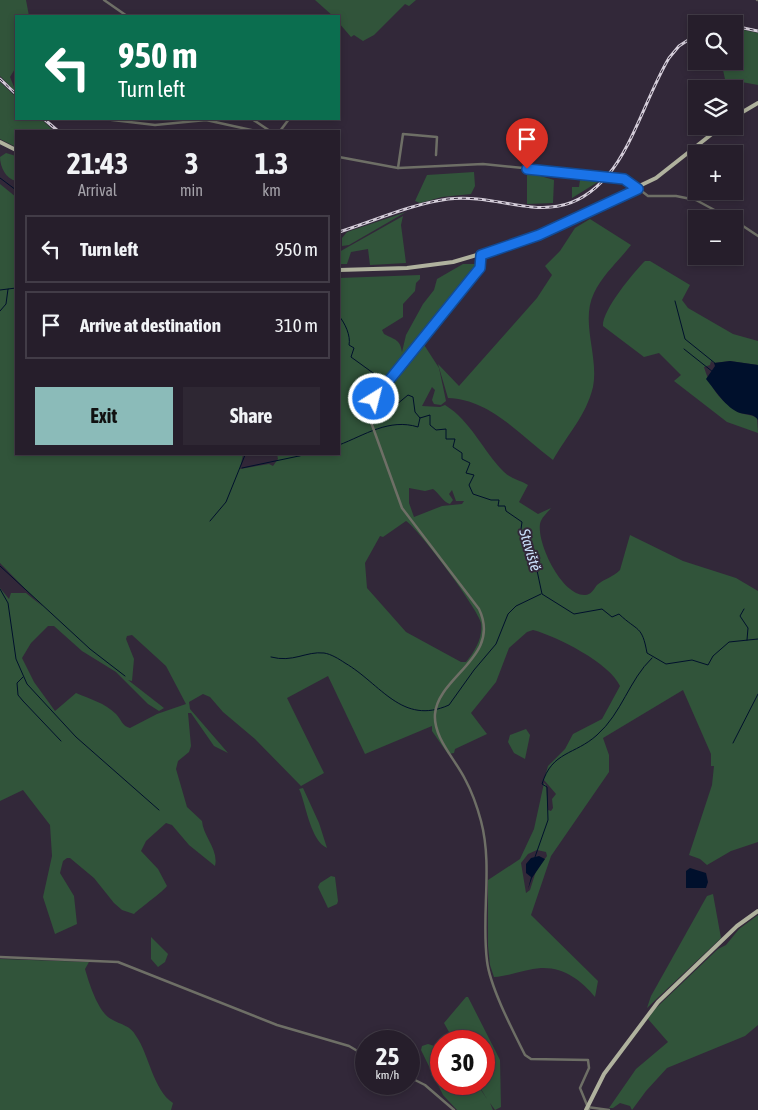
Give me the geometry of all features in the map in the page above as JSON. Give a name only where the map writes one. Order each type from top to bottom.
[{"type":"main road","points":[[743,112],[758,103]]},
{"type":"main road","points":[[340,270],[407,268],[481,255],[539,235],[638,189],[677,163],[711,135]]},
{"type":"main road","points":[[0,142],[15,150]]},
{"type":"main road","points":[[587,1109],[604,1074],[658,1002],[737,926],[758,911]]},
{"type":"street","points":[[104,0],[126,15]]},
{"type":"street","points":[[112,120],[173,125],[206,120],[251,130]]},
{"type":"street","points":[[254,120],[268,130]]},
{"type":"street","points":[[398,168],[403,134],[437,137],[436,155]]},
{"type":"street","points":[[340,157],[398,168],[483,164],[624,179],[648,196],[689,198],[712,210]]},
{"type":"street","points":[[743,227],[758,236]]},
{"type":"street","points":[[481,255],[480,268],[377,392],[372,404],[372,422],[405,512],[479,609],[485,628],[480,646],[441,697],[435,710],[435,724],[465,779],[481,821],[485,844],[486,941],[489,971],[525,1055],[532,1059],[588,1060],[589,1068],[580,1088],[587,1109],[609,1110]]},
{"type":"street","points":[[0,957],[118,962],[277,1025],[349,1046],[355,1050]]},
{"type":"street","points":[[420,1082],[454,1110]]},
{"type":"green space","points":[[0,0],[26,0],[29,15],[15,15],[15,69],[10,77],[15,91],[0,76]]},
{"type":"green space","points":[[315,0],[416,0],[409,6],[405,4],[374,35],[363,41],[354,35],[351,37],[340,24],[340,15],[332,15]]},
{"type":"green space","points":[[743,30],[758,33],[758,85],[743,82],[743,80],[725,79],[723,70],[743,70]]},
{"type":"green space","points":[[0,82],[15,96],[15,120],[42,120],[53,130],[15,130],[15,146],[0,139]]},
{"type":"green space","points":[[6,153],[15,156],[15,181],[9,178],[2,168],[0,157]]},
{"type":"green space","points":[[474,172],[475,186],[471,194],[442,197],[420,203],[415,201],[427,175]]},
{"type":"green space","points":[[527,172],[554,180],[553,203],[527,204]]},
{"type":"green space","points":[[595,177],[601,178],[601,180],[572,198],[572,187],[579,187],[580,180]]},
{"type":"green space","points":[[0,184],[15,196],[15,455],[243,455],[240,469],[269,464],[273,466],[278,459],[277,455],[340,455],[340,278],[420,275],[415,291],[403,304],[403,317],[382,330],[384,334],[398,342],[402,352],[406,335],[423,304],[434,290],[437,279],[463,264],[477,264],[477,269],[419,337],[439,368],[446,401],[441,405],[434,404],[432,400],[435,390],[432,387],[422,406],[440,407],[445,405],[462,419],[504,472],[528,485],[519,502],[538,514],[551,508],[540,524],[543,544],[547,556],[560,578],[576,593],[589,594],[597,585],[620,570],[630,535],[683,561],[736,578],[758,591],[758,842],[731,851],[707,865],[700,859],[689,855],[712,785],[714,766],[711,766],[711,754],[683,690],[603,738],[609,755],[609,772],[551,856],[531,915],[598,981],[595,997],[572,976],[549,968],[494,977],[490,965],[488,946],[488,880],[520,859],[534,829],[544,783],[546,785],[548,810],[551,811],[553,808],[552,799],[556,794],[544,780],[548,766],[565,749],[573,734],[602,719],[620,686],[605,668],[594,660],[568,644],[533,630],[527,632],[509,648],[496,682],[471,713],[487,734],[455,749],[454,753],[448,754],[432,731],[432,726],[365,754],[328,676],[287,698],[324,773],[301,786],[255,739],[223,712],[210,697],[203,694],[189,702],[190,709],[228,753],[214,746],[191,713],[188,713],[191,746],[189,752],[178,761],[176,769],[187,807],[202,821],[215,854],[215,866],[189,845],[172,825],[166,823],[146,841],[141,851],[158,869],[167,886],[134,914],[122,910],[94,878],[70,858],[67,858],[63,861],[60,873],[74,896],[77,924],[55,934],[43,897],[52,856],[50,825],[23,790],[0,801],[0,588],[9,599],[11,593],[26,593],[42,606],[0,563]],"holes":[[[409,488],[425,491],[433,489],[450,504],[453,500],[449,494],[452,490],[456,501],[464,501],[462,504],[442,506],[414,517],[409,503]],[[406,521],[434,552],[478,615],[481,623],[481,634],[478,644],[466,662],[461,662],[406,632],[367,588],[365,563],[380,536],[383,537]],[[48,626],[54,626],[82,651],[116,672],[148,704],[159,711],[164,708],[128,680],[132,681],[134,659],[126,639],[127,636],[132,635],[166,666],[186,704],[157,714],[130,728],[125,726],[116,714],[107,707],[76,693],[55,711],[34,682],[22,658],[31,643]],[[537,850],[546,852],[547,856],[536,871],[530,890],[526,893],[521,863],[528,854]]]},
{"type":"green space","points":[[406,212],[349,245],[342,246],[342,238],[347,232]]},
{"type":"green space","points":[[403,216],[401,225],[406,263],[370,265],[368,249],[351,252],[347,264],[340,264],[340,251]]},
{"type":"green space","points":[[590,219],[631,245],[606,274],[594,293],[590,304],[589,327],[594,363],[593,387],[586,407],[553,460],[517,430],[491,412],[463,400],[448,398],[438,364],[459,386],[537,298],[552,275],[545,266],[560,251],[575,228]]},
{"type":"green space","points":[[645,261],[650,261],[690,285],[682,300],[688,308],[733,334],[758,341],[758,365],[730,361],[714,363],[711,361],[710,365],[704,367],[712,387],[720,398],[738,412],[757,418],[758,433],[727,422],[674,381],[681,375],[659,353],[644,357],[603,326],[604,319],[613,301]]},
{"type":"green space","points":[[526,729],[530,735],[525,759],[514,753],[508,742],[510,735]]},
{"type":"green space","points":[[303,788],[319,823],[327,848],[321,844],[313,831],[299,789]]},
{"type":"green space","points":[[331,876],[335,877],[338,901],[337,904],[328,908],[318,887],[320,883]]},
{"type":"green space","points":[[713,894],[721,938],[647,1008],[651,996],[707,896]]},
{"type":"green space","points":[[758,915],[758,1025],[745,1036],[667,1068],[632,1110],[630,1106],[620,1103],[613,1108],[609,1108],[636,1069],[668,1042],[648,1019],[655,1009],[718,949],[726,945],[739,929]]},
{"type":"green space","points":[[151,937],[168,954],[165,962],[158,967],[151,959]]},
{"type":"green space","points":[[0,959],[89,962],[85,969],[98,1004],[111,1019],[134,1032],[156,1081],[166,1097],[173,1103],[171,1110],[0,1110]]},
{"type":"green space","points":[[468,997],[485,1030],[448,1030],[444,1023]]},
{"type":"green space","points":[[430,1045],[430,1068],[421,1050],[422,1046]]},
{"type":"green space","points":[[495,1050],[500,1060],[501,1107],[495,1110],[490,1103],[493,1110],[457,1110],[443,1095],[484,1095],[487,1099],[485,1095],[495,1095]]},
{"type":"water","points":[[730,361],[758,365],[758,420],[752,415],[735,411],[721,398],[706,379],[715,366],[714,363]]},
{"type":"water","points":[[539,856],[545,859],[532,878],[528,889],[531,877],[526,873],[526,864],[531,858]]},
{"type":"water","points":[[690,868],[706,873],[708,882],[706,888],[686,888],[686,871]]},
{"type":"waterway","points":[[0,178],[15,189]]},
{"type":"waterway","name":"Staviště","points":[[0,311],[6,304],[8,289],[15,288]]},
{"type":"waterway","name":"Staviště","points":[[0,290],[8,289]]},
{"type":"waterway","points":[[675,301],[685,339],[716,364]]},
{"type":"waterway","name":"Staviště","points":[[340,318],[347,330],[349,345],[354,348],[351,357],[380,378],[379,384],[372,389],[373,393],[379,395],[388,390],[393,403],[396,405],[408,395],[413,397],[415,412],[420,418],[430,415],[430,425],[436,430],[446,429],[446,439],[455,439],[453,447],[462,453],[462,459],[470,463],[466,473],[474,475],[469,485],[473,494],[491,500],[499,500],[498,506],[505,506],[506,511],[522,522],[521,529],[535,561],[542,594],[574,614],[602,609],[612,617],[619,614],[641,633],[647,653],[666,664],[692,660],[708,665],[713,656],[729,642],[758,639]]},
{"type":"waterway","points":[[684,349],[713,372]]},
{"type":"waterway","points":[[340,445],[387,426],[407,425],[418,427],[420,418]]},
{"type":"waterway","points":[[210,521],[226,502],[245,455]]},
{"type":"waterway","points":[[298,455],[304,455]]},
{"type":"waterway","points":[[242,468],[299,456]]},
{"type":"waterway","points":[[0,566],[90,649],[125,676]]},
{"type":"waterway","points":[[0,589],[8,603],[16,659],[27,684],[76,737],[159,810]]},
{"type":"waterway","points":[[271,657],[286,659],[317,653],[329,654],[358,672],[393,700],[418,710],[433,710],[449,705],[474,670],[496,644],[508,614],[516,606],[541,594]]},
{"type":"waterway","points":[[744,609],[740,616],[748,628],[747,640]]},
{"type":"waterway","points":[[535,857],[548,820],[547,787],[542,784],[546,773],[558,759],[589,741],[606,726],[637,676],[652,658]]},
{"type":"waterway","points":[[23,677],[17,683],[18,695],[61,741]]},
{"type":"waterway","points":[[733,743],[758,694]]},
{"type":"railway","points":[[743,28],[758,31]]},
{"type":"railway","points":[[340,232],[434,201],[470,198],[531,207],[551,207],[570,203],[589,193],[608,175],[617,163],[669,58],[679,46],[688,40]]},
{"type":"railway","points":[[0,79],[15,93]]},
{"type":"railway","points":[[45,120],[57,130]]},
{"type":"route","points":[[374,399],[377,392],[480,268],[481,255],[539,235],[638,189],[633,183],[613,177],[552,173],[527,169]]}]
